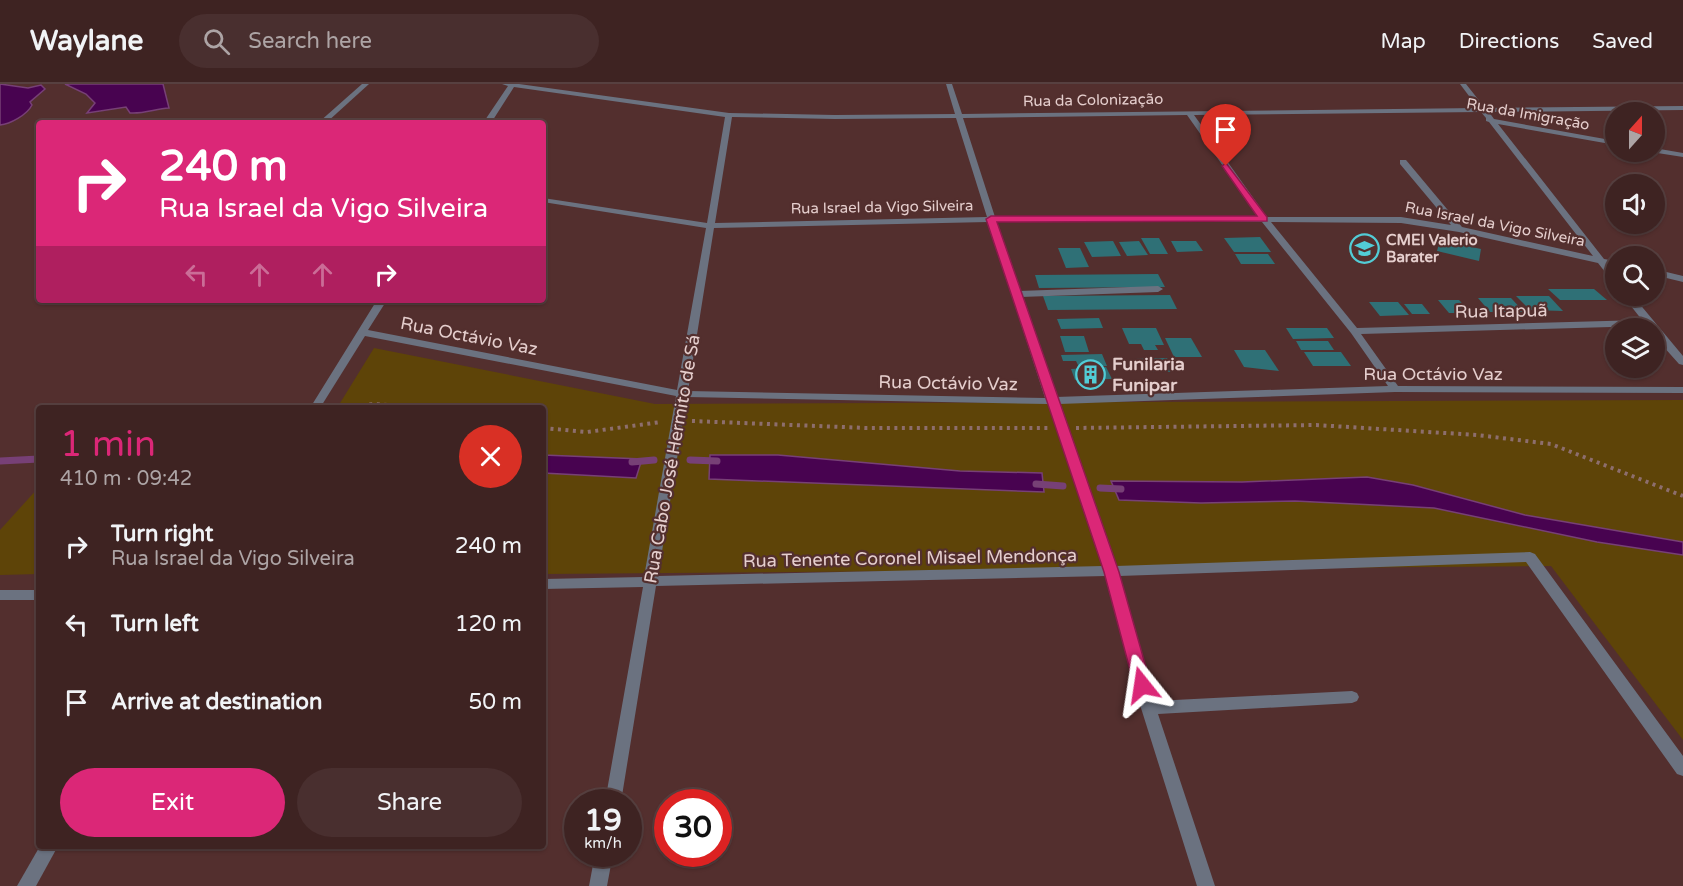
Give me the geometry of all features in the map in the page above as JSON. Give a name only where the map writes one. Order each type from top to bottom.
[{"type":"street","points":[[325,120],[366,84]]},
{"type":"street","points":[[949,84],[1015,294],[1111,572],[1149,708],[1206,886]]},
{"type":"street","points":[[1463,84],[1605,266]]},
{"type":"street","points":[[489,120],[508,85]]},
{"type":"street","name":"Rua da Colonização","points":[[508,85],[729,115],[959,117],[1188,112],[1683,108]]},
{"type":"street","name":"Rua da Imigração","points":[[1436,111],[1605,141]]},
{"type":"street","points":[[1188,112],[1264,219],[1354,331],[1395,389]]},
{"type":"street","name":"Rua Cabo José Hermito de Sá","points":[[615,789],[729,115]]},
{"type":"street","points":[[1665,152],[1683,155]]},
{"type":"street","points":[[1403,162],[1459,229]]},
{"type":"street","name":"Rua Israel da Vigo Silveira","points":[[546,200],[711,226],[991,219],[1401,220],[1459,229],[1605,261]]},
{"type":"street","points":[[1665,275],[1683,279]]},
{"type":"street","points":[[1015,294],[1158,289]]},
{"type":"street","points":[[317,405],[380,303]]},
{"type":"street","points":[[1636,306],[1645,318]]},
{"type":"street","name":"Rua Itapuã","points":[[1354,331],[1605,328]]},
{"type":"street","name":"Rua Octávio Vaz","points":[[362,332],[683,394],[1051,401],[1395,389],[1683,390]]},
{"type":"street","points":[[1665,342],[1683,362]]},
{"type":"street","name":"Rua Tenente Coronel Misael Mendonça","points":[[546,584],[1111,572],[1530,557],[1683,769]]},
{"type":"street","points":[[0,595],[36,595]]},
{"type":"street","points":[[1149,708],[1352,697]]},
{"type":"street","points":[[26,886],[48,849]]},
{"type":"street","points":[[598,886],[602,867]]},
{"type":"path","points":[[363,405],[389,405]]},
{"type":"path","points":[[546,429],[562,433],[597,433],[679,420],[867,428],[1316,425],[1487,436],[1551,444],[1683,496]]},
{"type":"shaded area","points":[[0,84],[28,88],[41,85],[45,89],[30,102],[32,105],[30,109],[13,121],[0,125]]},
{"type":"shaded area","points":[[65,84],[163,84],[169,108],[130,113],[126,107],[87,113],[95,103],[86,94]]},
{"type":"shaded area","points":[[374,348],[655,404],[1683,400],[1683,740],[1551,566],[546,574],[546,405],[339,405]]},
{"type":"shaded area","points":[[546,455],[642,459],[636,478],[546,473]]},
{"type":"shaded area","points":[[710,455],[778,455],[960,471],[1042,473],[1044,492],[709,479]]},
{"type":"shaded area","points":[[1367,477],[1413,485],[1525,515],[1683,542],[1683,555],[1597,542],[1434,508],[1295,501],[1201,503],[1119,500],[1111,481],[1242,482]]},
{"type":"shaded area","points":[[36,490],[36,574],[0,575],[0,530]]},
{"type":"building","points":[[1260,237],[1271,252],[1234,252],[1224,238]]},
{"type":"building","points":[[1141,238],[1159,238],[1168,254],[1150,254]]},
{"type":"building","points":[[1440,240],[1481,249],[1479,261],[1437,251]]},
{"type":"building","points":[[1113,241],[1121,256],[1092,257],[1084,242]]},
{"type":"building","points":[[1139,241],[1148,255],[1127,256],[1119,242]]},
{"type":"building","points":[[1171,241],[1196,241],[1203,251],[1177,252]]},
{"type":"building","points":[[1058,248],[1080,248],[1089,267],[1066,268]]},
{"type":"building","points":[[1235,254],[1268,254],[1275,264],[1241,264]]},
{"type":"building","points":[[1158,274],[1165,287],[1039,288],[1035,275]]},
{"type":"building","points":[[1548,289],[1594,289],[1605,298],[1605,300],[1560,300]]},
{"type":"building","points":[[1170,295],[1177,309],[1048,310],[1043,296]]},
{"type":"building","points":[[1516,296],[1549,296],[1563,311],[1530,310]]},
{"type":"building","points":[[1478,298],[1511,298],[1524,312],[1490,312]]},
{"type":"building","points":[[1438,300],[1459,300],[1471,313],[1449,313]]},
{"type":"building","points":[[1369,302],[1398,302],[1409,315],[1380,316]]},
{"type":"building","points":[[1404,304],[1422,304],[1430,314],[1412,314]]},
{"type":"building","points":[[1099,318],[1103,328],[1061,329],[1057,319]]},
{"type":"building","points":[[1122,328],[1156,328],[1164,345],[1155,345],[1158,350],[1144,350],[1141,344],[1129,344]]},
{"type":"building","points":[[1286,328],[1327,328],[1334,338],[1293,339]]},
{"type":"building","points":[[1060,336],[1084,336],[1089,352],[1065,352]]},
{"type":"building","points":[[1165,338],[1191,338],[1202,357],[1174,357]]},
{"type":"building","points":[[1296,341],[1328,341],[1334,350],[1301,350]]},
{"type":"building","points":[[1234,350],[1265,350],[1279,371],[1244,367]]},
{"type":"building","points":[[1304,352],[1341,352],[1351,366],[1313,366]]},
{"type":"building","points":[[1102,354],[1107,366],[1079,367],[1076,361],[1063,361],[1061,355]]},
{"type":"building","points":[[1167,358],[1174,372],[1141,371],[1135,359]]},
{"type":"building","name":"Funilaria Funipar","points":[[1106,367],[1112,379],[1075,380],[1071,369]]},
{"type":"waterway","points":[[0,461],[36,459]]},
{"type":"waterway","points":[[632,462],[654,460]]},
{"type":"waterway","points":[[690,460],[717,461]]},
{"type":"waterway","points":[[1036,484],[1063,486]]},
{"type":"waterway","points":[[1100,488],[1121,489]]},
{"type":"place","name":"CMEI Valerio Barater","points":[[1365,249]]},
{"type":"place","name":"Funilaria Funipar","points":[[1091,374]]},
{"type":"route","points":[[1142,685],[1111,572],[991,219],[1264,219],[1226,166]]}]
